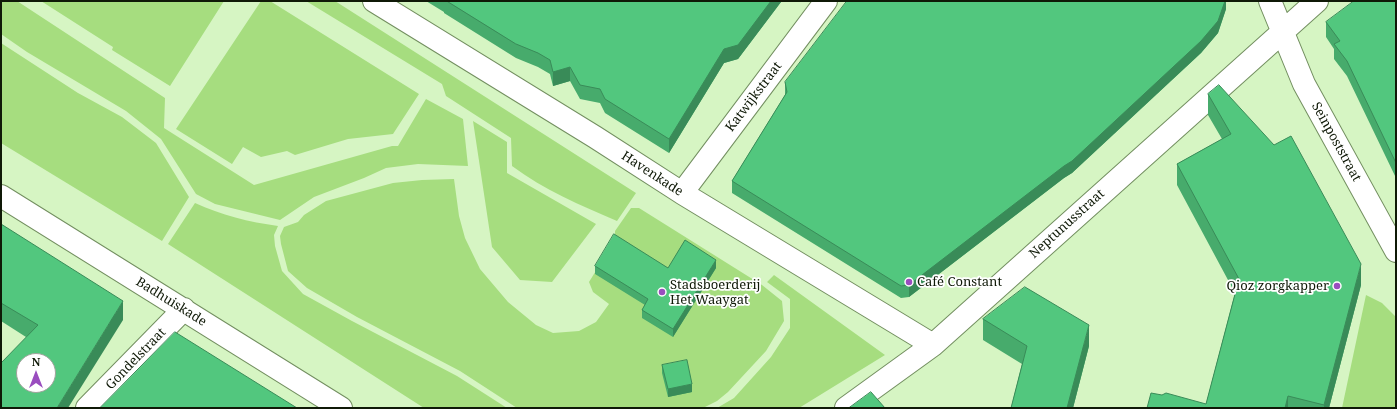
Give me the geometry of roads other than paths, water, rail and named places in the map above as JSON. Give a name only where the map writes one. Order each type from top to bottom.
[{"type":"street","name":"Havenkade","points":[[374,1],[595,137],[682,193],[932,345]]},
{"type":"street","name":"Katwijkstraat","points":[[682,193],[826,1]]},
{"type":"street","name":"Seinpoststraat","points":[[1270,1],[1304,84],[1396,251]]},
{"type":"street","name":"Neptunusstraat","points":[[846,408],[932,345],[1282,31],[1318,1]]},
{"type":"street","name":"Badhuiskade","points":[[1,196],[341,408]]},
{"type":"street","name":"Gondelstraat","points":[[87,408],[184,309]]},
{"type":"place","name":"Café Constant","points":[[909,282]]},
{"type":"place","name":"Qioz zorgkapper","points":[[1337,286]]},
{"type":"place","name":"Stadsboerderij Het Waaygat","points":[[662,292]]}]
